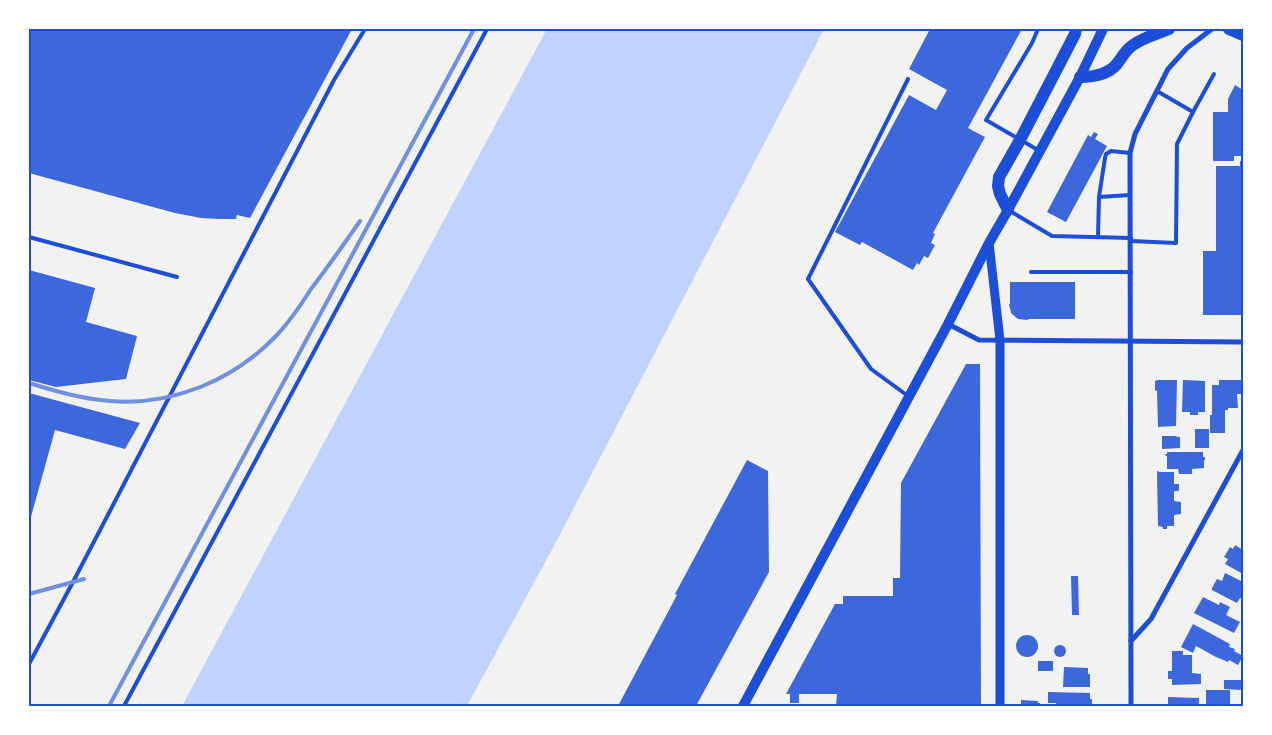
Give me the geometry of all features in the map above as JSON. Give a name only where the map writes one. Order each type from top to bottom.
[{"type":"main road","points":[[1008,210],[1000,194],[998,186],[999,177],[1020,140],[1076,29]]},
{"type":"main road","points":[[742,706],[948,324],[989,243],[1080,77],[1104,29]]},
{"type":"main road","points":[[1080,77],[1092,77],[1109,71],[1117,65],[1132,45],[1142,38],[1169,29]]},
{"type":"main road","points":[[1230,29],[1243,36]]},
{"type":"street","points":[[1131,706],[1130,153],[1135,134],[1168,68],[1188,48],[1212,29]]},
{"type":"street","points":[[989,243],[1000,340],[1000,706]]},
{"type":"street","points":[[948,324],[979,340],[1243,342]]},
{"type":"street","points":[[1130,640],[1151,619],[1243,450]]},
{"type":"lane","points":[[29,664],[330,89],[365,29]]},
{"type":"lane","points":[[124,706],[487,29]]},
{"type":"lane","points":[[1038,29],[1032,43],[986,120],[1040,151]]},
{"type":"lane","points":[[1008,210],[1052,236],[1098,236],[1176,243],[1177,144],[1214,74]]},
{"type":"lane","points":[[908,79],[808,279],[871,369],[908,396]]},
{"type":"lane","points":[[1157,90],[1193,112]]},
{"type":"lane","points":[[1098,236],[1100,197],[1106,154],[1111,151],[1130,153]]},
{"type":"lane","points":[[1100,197],[1130,195]]},
{"type":"lane","points":[[29,237],[177,277]]},
{"type":"lane","points":[[1032,272],[1131,272]]},
{"type":"water","points":[[547,29],[824,29],[556,542],[467,706],[182,706]]},
{"type":"building","points":[[29,29],[352,29],[250,218],[237,215],[236,219],[218,219],[175,213],[29,173]]},
{"type":"building","points":[[930,29],[1022,29],[968,128],[985,137],[933,233],[935,234],[931,243],[935,245],[928,258],[924,256],[919,265],[917,263],[913,270],[862,242],[860,245],[835,232],[909,95],[936,110],[947,90],[909,69]]},
{"type":"building","points":[[1235,85],[1243,90],[1243,156],[1234,156],[1234,161],[1213,161],[1213,112],[1228,112],[1228,99]]},
{"type":"building","points":[[1094,132],[1098,134],[1095,139],[1107,146],[1066,222],[1047,212],[1088,135],[1091,137]]},
{"type":"building","points":[[1240,161],[1243,161],[1243,315],[1203,315],[1203,251],[1216,251],[1216,166],[1240,166]]},
{"type":"building","points":[[29,270],[95,288],[86,322],[137,336],[126,379],[56,387],[29,380]]},
{"type":"building","points":[[1010,282],[1075,282],[1075,319],[1018,319],[1011,313],[1009,304]]},
{"type":"building","points":[[966,364],[980,364],[981,706],[836,706],[837,694],[799,694],[799,703],[790,703],[790,694],[786,694],[835,604],[843,604],[843,596],[893,596],[893,578],[900,578],[901,483]]},
{"type":"building","points":[[1177,380],[1176,426],[1158,427],[1157,390],[1155,391],[1155,381]]},
{"type":"building","points":[[1183,380],[1205,381],[1205,412],[1198,412],[1198,415],[1190,415],[1190,412],[1182,412]]},
{"type":"building","points":[[1219,380],[1243,380],[1243,394],[1237,394],[1238,408],[1228,408],[1228,410],[1225,410],[1225,433],[1210,433],[1212,385],[1219,385]]},
{"type":"building","points":[[29,393],[140,423],[125,449],[55,430],[29,524]]},
{"type":"building","points":[[1195,429],[1209,429],[1209,448],[1195,448]]},
{"type":"building","points":[[1162,436],[1180,437],[1180,448],[1162,449]]},
{"type":"building","points":[[1167,452],[1203,452],[1203,457],[1205,457],[1204,468],[1192,469],[1192,474],[1179,474],[1178,469],[1167,469],[1167,456],[1165,454]]},
{"type":"building","points":[[747,460],[768,471],[769,572],[696,706],[618,706],[677,595],[675,594]]},
{"type":"building","points":[[1157,471],[1174,472],[1174,484],[1179,484],[1179,491],[1174,491],[1174,501],[1181,502],[1181,514],[1174,515],[1174,526],[1167,526],[1167,529],[1158,526]]},
{"type":"building","points":[[1235,545],[1243,550],[1243,574],[1225,564],[1228,559],[1224,557],[1230,547],[1233,549]]},
{"type":"building","points":[[1225,573],[1243,582],[1243,600],[1240,598],[1237,603],[1212,590],[1217,579],[1222,581]]},
{"type":"building","points":[[1071,576],[1078,576],[1079,615],[1072,615]]},
{"type":"building","points":[[1203,597],[1219,605],[1220,602],[1230,607],[1226,615],[1240,622],[1234,633],[1194,613]]},
{"type":"building","points":[[1193,624],[1230,644],[1229,647],[1235,649],[1234,651],[1243,656],[1238,665],[1229,660],[1228,662],[1216,657],[1196,646],[1193,653],[1181,647]]},
{"type":"building","points":[[1027,635],[1035,638],[1038,646],[1035,654],[1027,657],[1019,654],[1016,646],[1019,638]]},
{"type":"building","points":[[1060,645],[1066,651],[1060,657],[1054,651]]},
{"type":"building","points":[[1172,651],[1183,651],[1183,655],[1192,655],[1192,673],[1201,674],[1201,684],[1172,685],[1172,679],[1168,679],[1168,671],[1172,671]]},
{"type":"building","points":[[1038,661],[1053,661],[1053,671],[1038,671]]},
{"type":"building","points":[[1064,667],[1088,668],[1090,687],[1063,687]]},
{"type":"building","points":[[1224,680],[1243,680],[1243,690],[1224,689]]},
{"type":"building","points":[[1206,690],[1230,690],[1230,704],[1206,704]]},
{"type":"building","points":[[1048,692],[1090,693],[1092,706],[1056,706],[1056,703],[1048,703]]},
{"type":"building","points":[[1168,697],[1199,698],[1199,706],[1168,706]]},
{"type":"building","points":[[1021,700],[1038,701],[1040,706],[1021,706]]},
{"type":"railway","points":[[109,706],[474,29]]},
{"type":"railway","points":[[29,383],[89,398],[110,401],[134,401],[157,399],[179,394],[201,387],[222,377],[260,351],[282,330],[360,221]]},
{"type":"railway","points":[[29,594],[84,579]]}]
